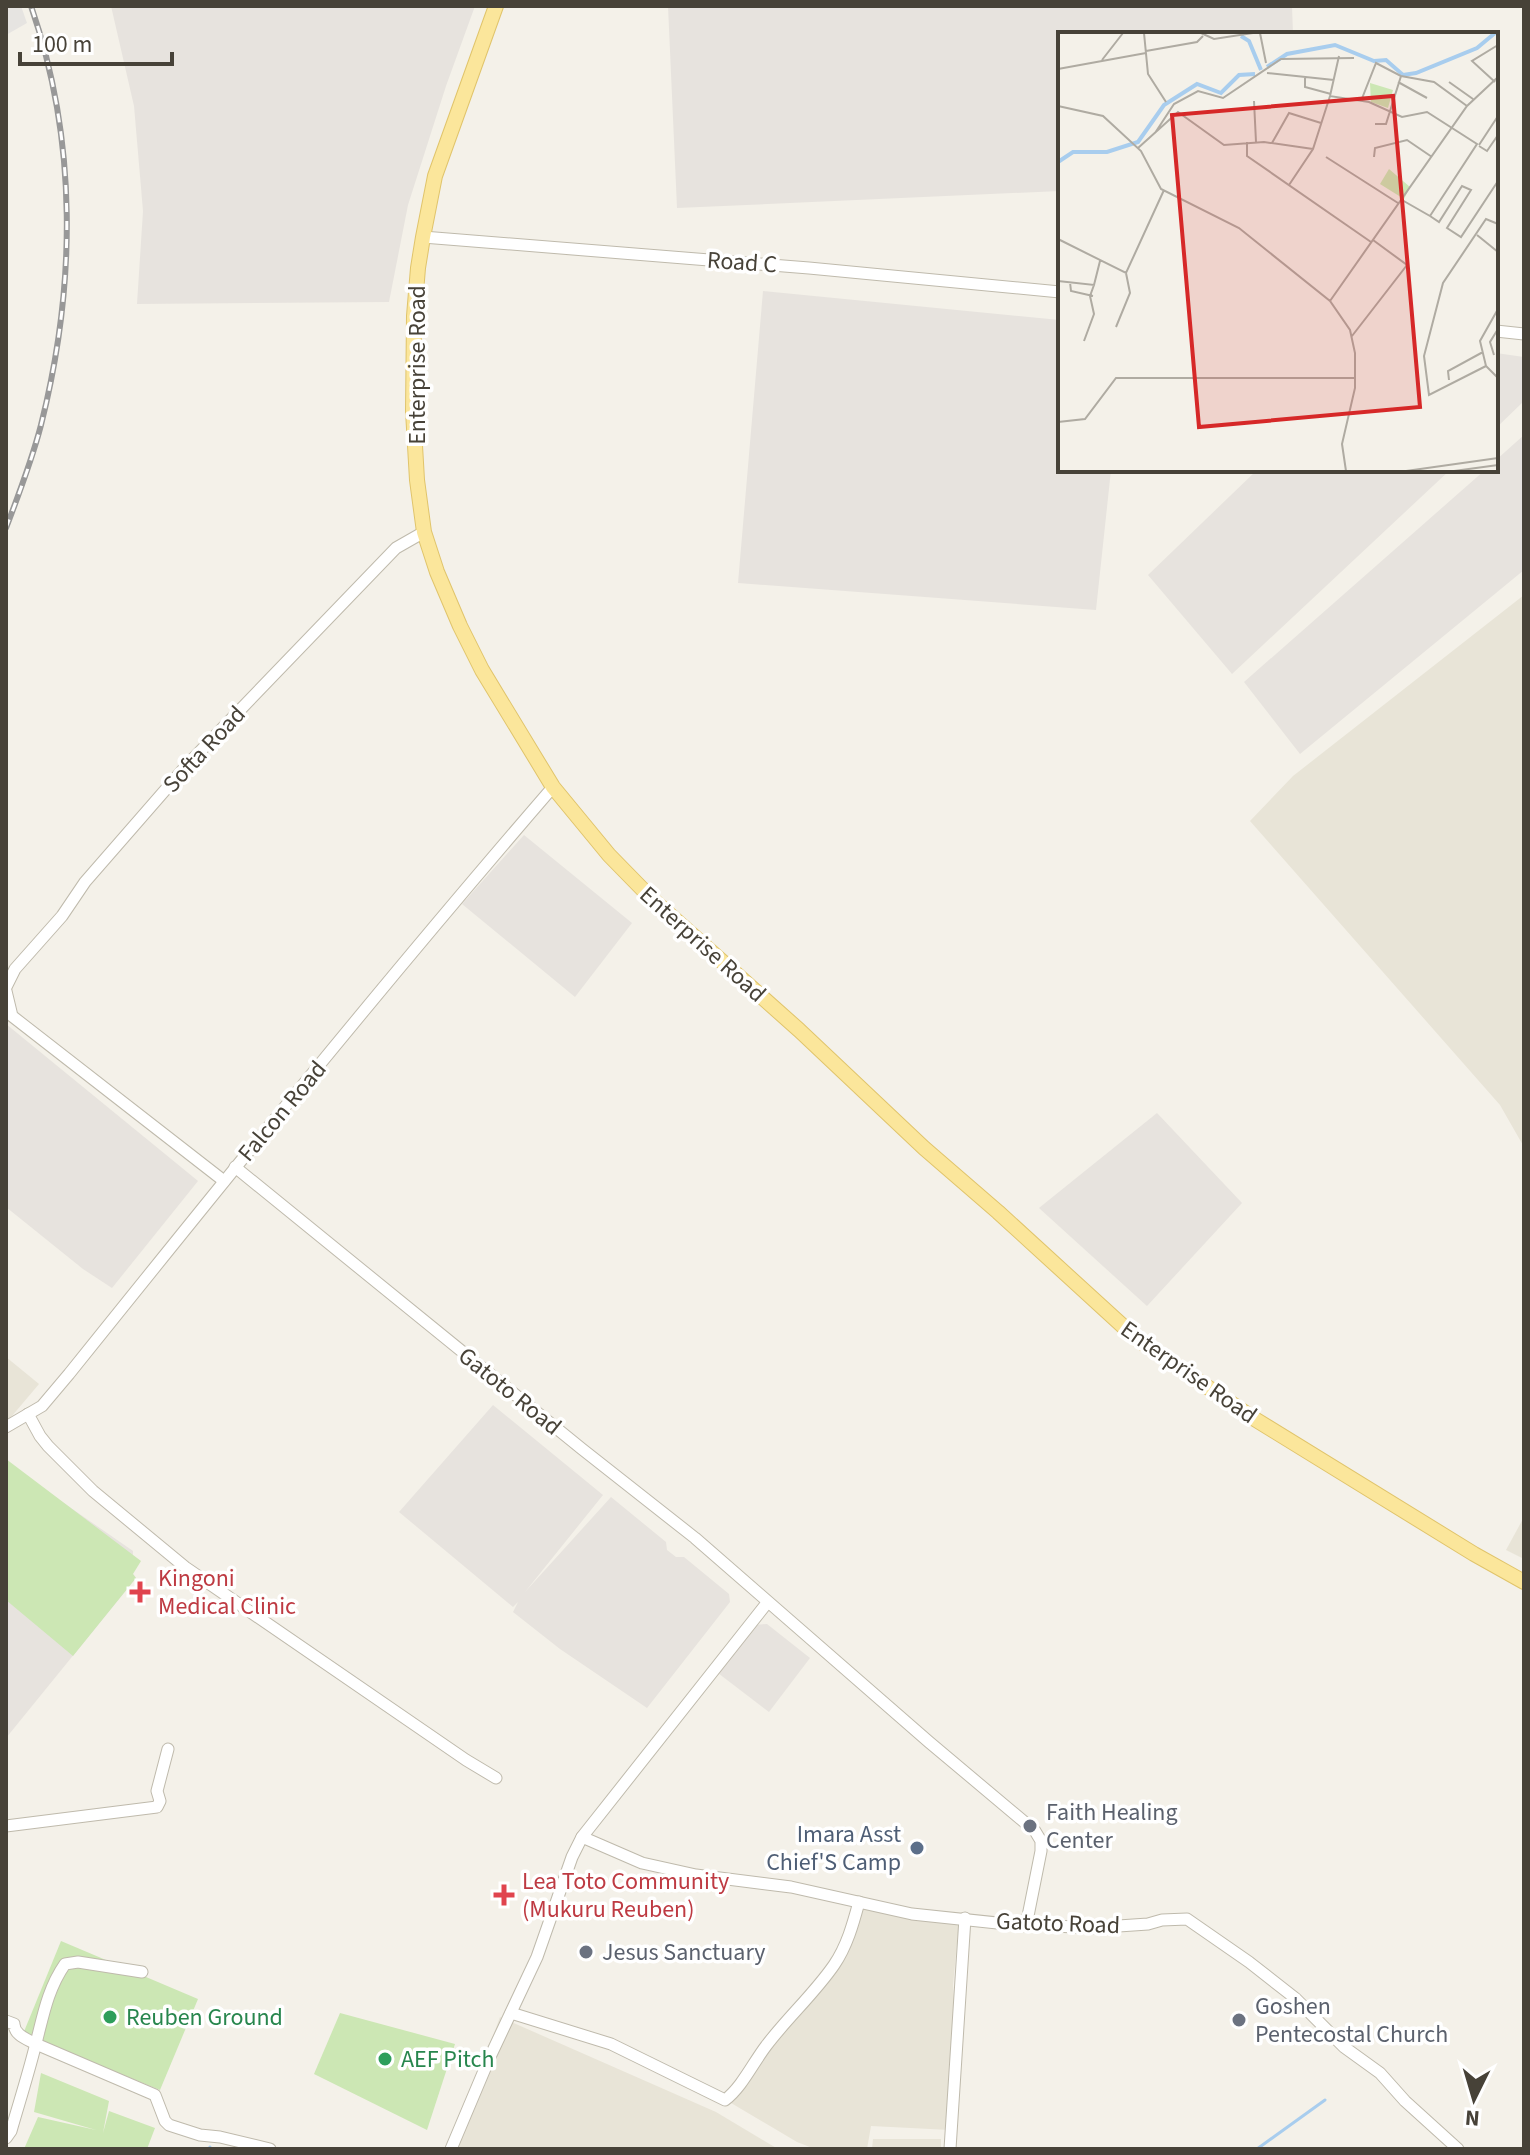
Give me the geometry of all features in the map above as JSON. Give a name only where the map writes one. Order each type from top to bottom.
[{"type":"main road","name":"Enterprise Road","points":[[496,6],[435,176],[423,237],[414,316],[413,411],[417,480],[424,532],[460,626],[482,670],[553,787],[609,855],[653,900],[1137,1339],[1253,1418],[1524,1582]]},
{"type":"street","name":"Road C","points":[[423,237],[1058,292]]},
{"type":"street","points":[[1498,331],[1524,334]]},
{"type":"street","name":"Softa Road","points":[[224,1181],[12,1016],[6,989],[15,969],[62,916],[85,882],[187,765],[396,548],[424,532]]},
{"type":"street","name":"Falcon Road","points":[[6,1427],[42,1406],[60,1385],[447,909],[553,787]]},
{"type":"street","name":"Gatoto Road","points":[[235,1167],[695,1538],[1035,1831],[1041,1841],[1041,1851],[1026,1926]]},
{"type":"street","points":[[28,1414],[48,1446],[93,1491],[185,1567],[496,1778]]},
{"type":"street","points":[[451,2149],[537,1957],[582,1837],[767,1603]]},
{"type":"street","points":[[6,1826],[157,1807],[160,1801],[157,1791],[168,1749]]},
{"type":"street","name":"Gatoto Road","points":[[582,1837],[642,1863],[696,1875],[791,1887],[912,1914],[1026,1926],[1089,1928],[1187,1919],[1295,1998],[1344,2047],[1380,2073],[1405,2101],[1458,2149]]},
{"type":"street","points":[[511,2013],[611,2044],[725,2100],[734,2094],[788,2017],[835,1964],[849,1938],[859,1902]]},
{"type":"street","points":[[950,2149],[965,1918]]},
{"type":"street","points":[[6,2138],[11,2131],[42,2013],[54,1980],[65,1964],[78,1962],[142,1972]]},
{"type":"street","points":[[6,2021],[14,2024],[17,2033],[36,2044],[155,2095],[169,2125],[200,2135],[270,2149]]},
{"type":"street","points":[[214,2149],[220,2137]]},
{"type":"shaded area","points":[[6,6],[21,6],[27,23],[6,35]]},
{"type":"shaded area","points":[[111,6],[475,6],[408,205],[389,302],[137,304],[143,211],[134,106]]},
{"type":"shaded area","points":[[668,6],[1292,6],[1293,32],[1058,32],[1058,191],[677,208]]},
{"type":"shaded area","points":[[763,291],[1058,320],[1058,472],[1111,472],[1096,610],[738,583]]},
{"type":"shaded area","points":[[1498,353],[1524,357],[1524,401],[1498,426]]},
{"type":"shaded area","points":[[1524,435],[1524,570],[1300,754],[1244,682],[1483,472],[1498,472],[1498,458]]},
{"type":"shaded area","points":[[1255,472],[1448,472],[1232,674],[1148,575]]},
{"type":"shaded area","points":[[1524,595],[1524,1147],[1500,1105],[1250,821],[1293,776]]},
{"type":"shaded area","points":[[524,835],[632,923],[575,997],[462,904]]},
{"type":"shaded area","points":[[6,1024],[198,1181],[112,1288],[83,1269],[6,1207]]},
{"type":"shaded area","points":[[1157,1113],[1242,1203],[1147,1306],[1039,1208]]},
{"type":"shaded area","points":[[6,1357],[39,1384],[6,1423]]},
{"type":"shaded area","points":[[493,1405],[603,1495],[525,1592],[611,1497],[666,1542],[667,1550],[676,1557],[684,1557],[729,1594],[730,1602],[647,1708],[560,1649],[513,1612],[518,1602],[513,1607],[399,1512]]},
{"type":"shaded area","points":[[6,1463],[133,1551],[133,1574],[136,1578],[6,1738]]},
{"type":"shaded area","points":[[1524,1517],[1524,1559],[1506,1550]]},
{"type":"shaded area","points":[[767,1624],[810,1658],[769,1712],[714,1670],[752,1625]]},
{"type":"shaded area","points":[[853,1904],[959,1922],[953,1985],[956,2036],[950,2130],[871,2126],[867,2149],[815,2149],[797,2142],[726,2100],[809,1995],[847,1937]]},
{"type":"shaded area","points":[[500,2017],[716,2112],[778,2149],[451,2149]]},
{"type":"shaded area","points":[[873,2139],[941,2139],[941,2149],[872,2149]]},
{"type":"green space","points":[[6,1459],[141,1561],[133,1574],[136,1578],[73,1656],[6,1600]]},
{"type":"green space","name":"Reuben Ground","points":[[61,1941],[198,1999],[160,2090],[23,2034]]},
{"type":"green space","name":"AEF Pitch","points":[[340,2013],[455,2044],[427,2130],[314,2074]]},
{"type":"green space","points":[[41,2073],[109,2101],[103,2133],[109,2111],[155,2128],[147,2149],[24,2149],[38,2117],[96,2130],[34,2112]]},
{"type":"waterway","points":[[1257,2149],[1325,2100]]},
{"type":"railway","points":[[6,528],[41,425],[53,373],[66,267],[67,214],[57,109],[31,6]]},
{"type":"place","name":"Kingoni Medical Clinic","points":[[140,1592]]},
{"type":"place","name":"Faith Healing Center","points":[[1030,1826]]},
{"type":"place","name":"Imara Asst Chief'S Camp","points":[[917,1848]]},
{"type":"place","name":"Lea Toto Community (Mukuru Reuben)","points":[[504,1895]]},
{"type":"place","name":"Jesus Sanctuary","points":[[586,1952]]},
{"type":"place","name":"Reuben Ground","points":[[110,2017]]},
{"type":"place","name":"Goshen Pentecostal Church","points":[[1239,2020]]},
{"type":"place","name":"AEF Pitch","points":[[385,2059]]}]
